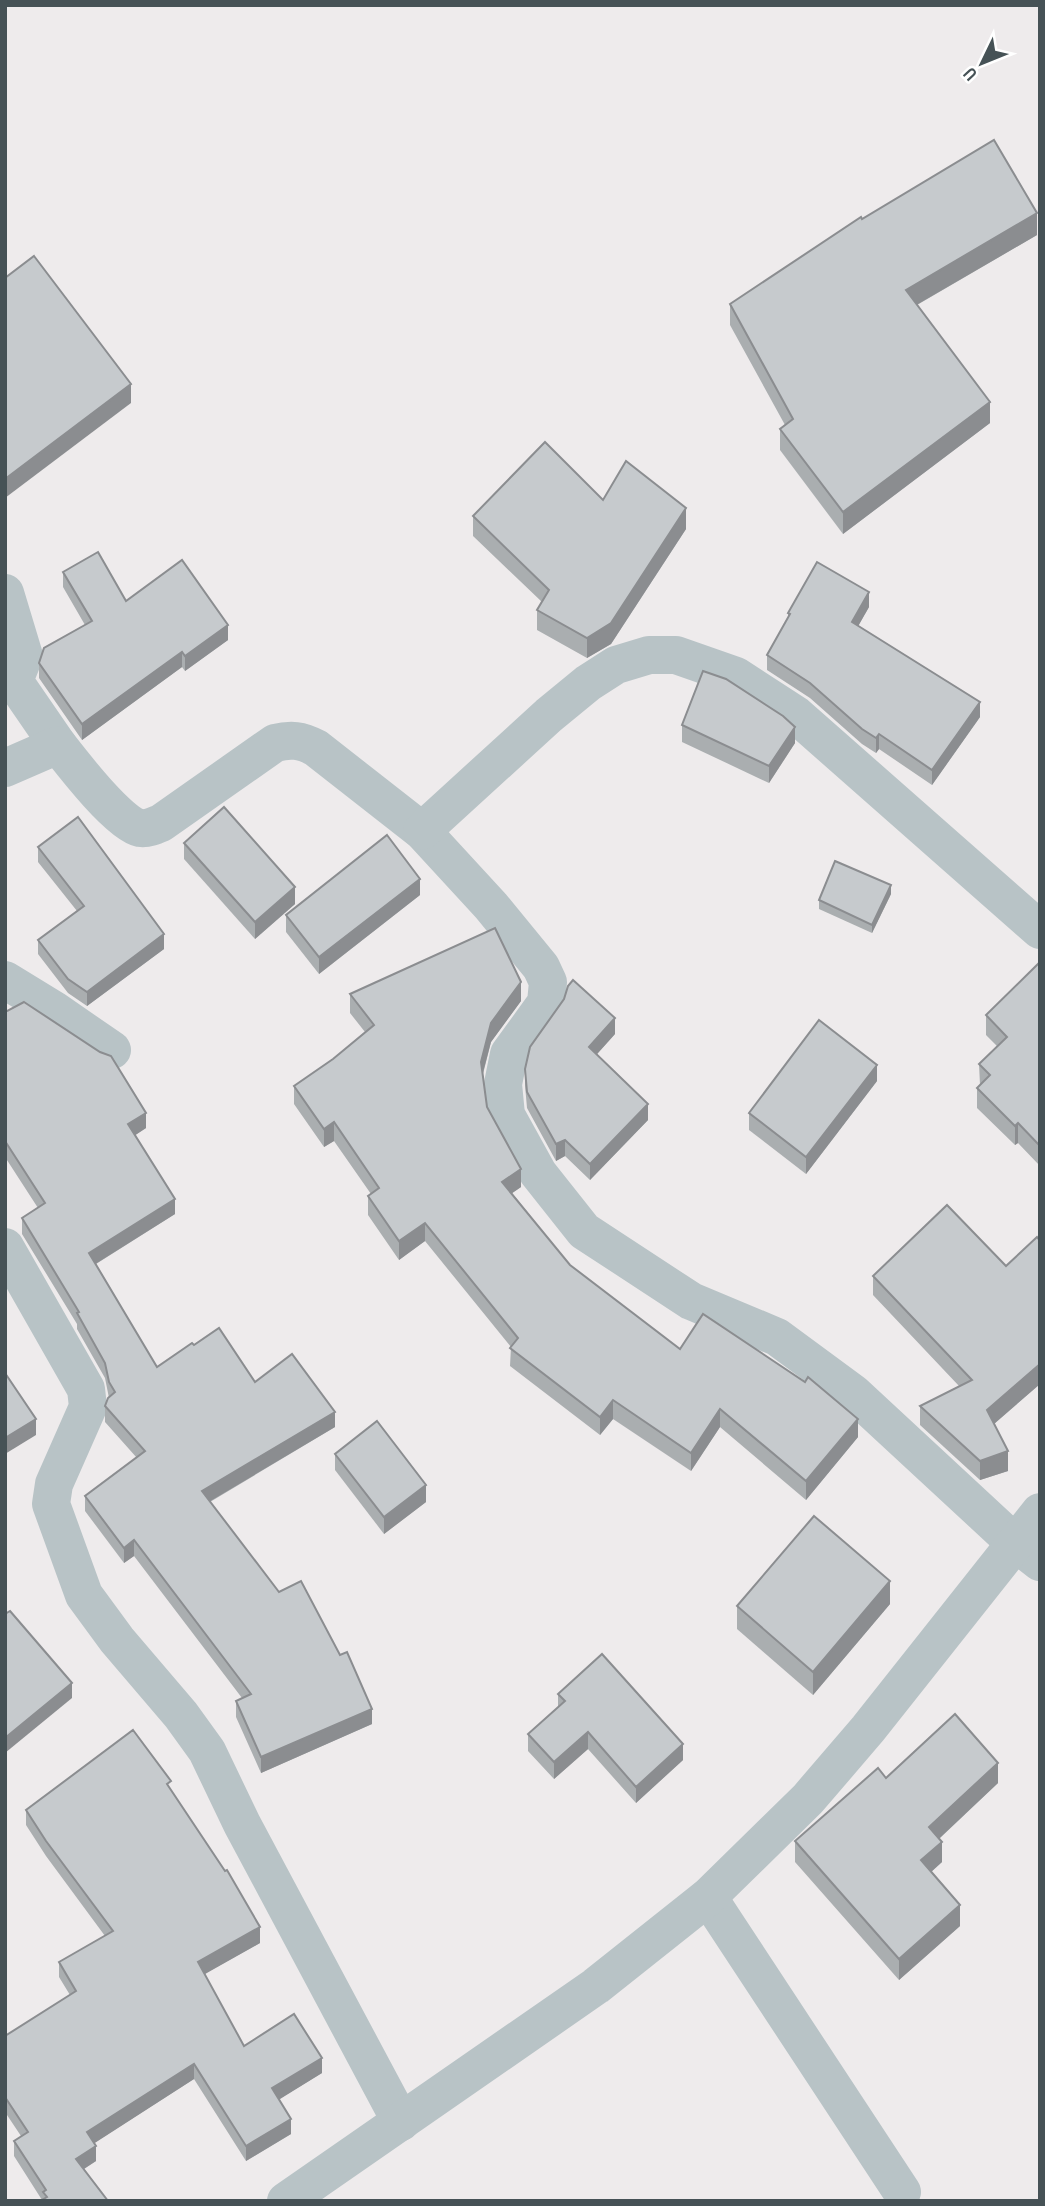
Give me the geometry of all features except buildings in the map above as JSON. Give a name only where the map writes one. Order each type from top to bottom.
[{"type":"street","points":[[5,593],[24,656],[14,681],[77,770],[128,823],[139,828],[161,823],[260,752],[275,743],[289,740],[301,741],[316,748],[422,831],[491,906],[541,967],[548,982],[546,1003],[509,1054],[503,1084],[506,1115],[537,1173],[584,1231],[691,1301],[777,1337],[853,1393],[1027,1552]]},
{"type":"street","points":[[422,831],[588,683],[617,665],[649,654],[676,655],[736,676],[796,715],[1040,930]]},
{"type":"street","points":[[5,768],[58,745]]},
{"type":"street","points":[[5,980],[112,1050]]},
{"type":"street","points":[[5,1247],[86,1389],[88,1407],[54,1484],[51,1504],[84,1595],[207,1751],[401,2122]]},
{"type":"street","points":[[286,2201],[597,1986],[708,1897],[808,1799],[1027,1552],[1040,1512]]},
{"type":"street","points":[[708,1897],[902,2192]]}]
